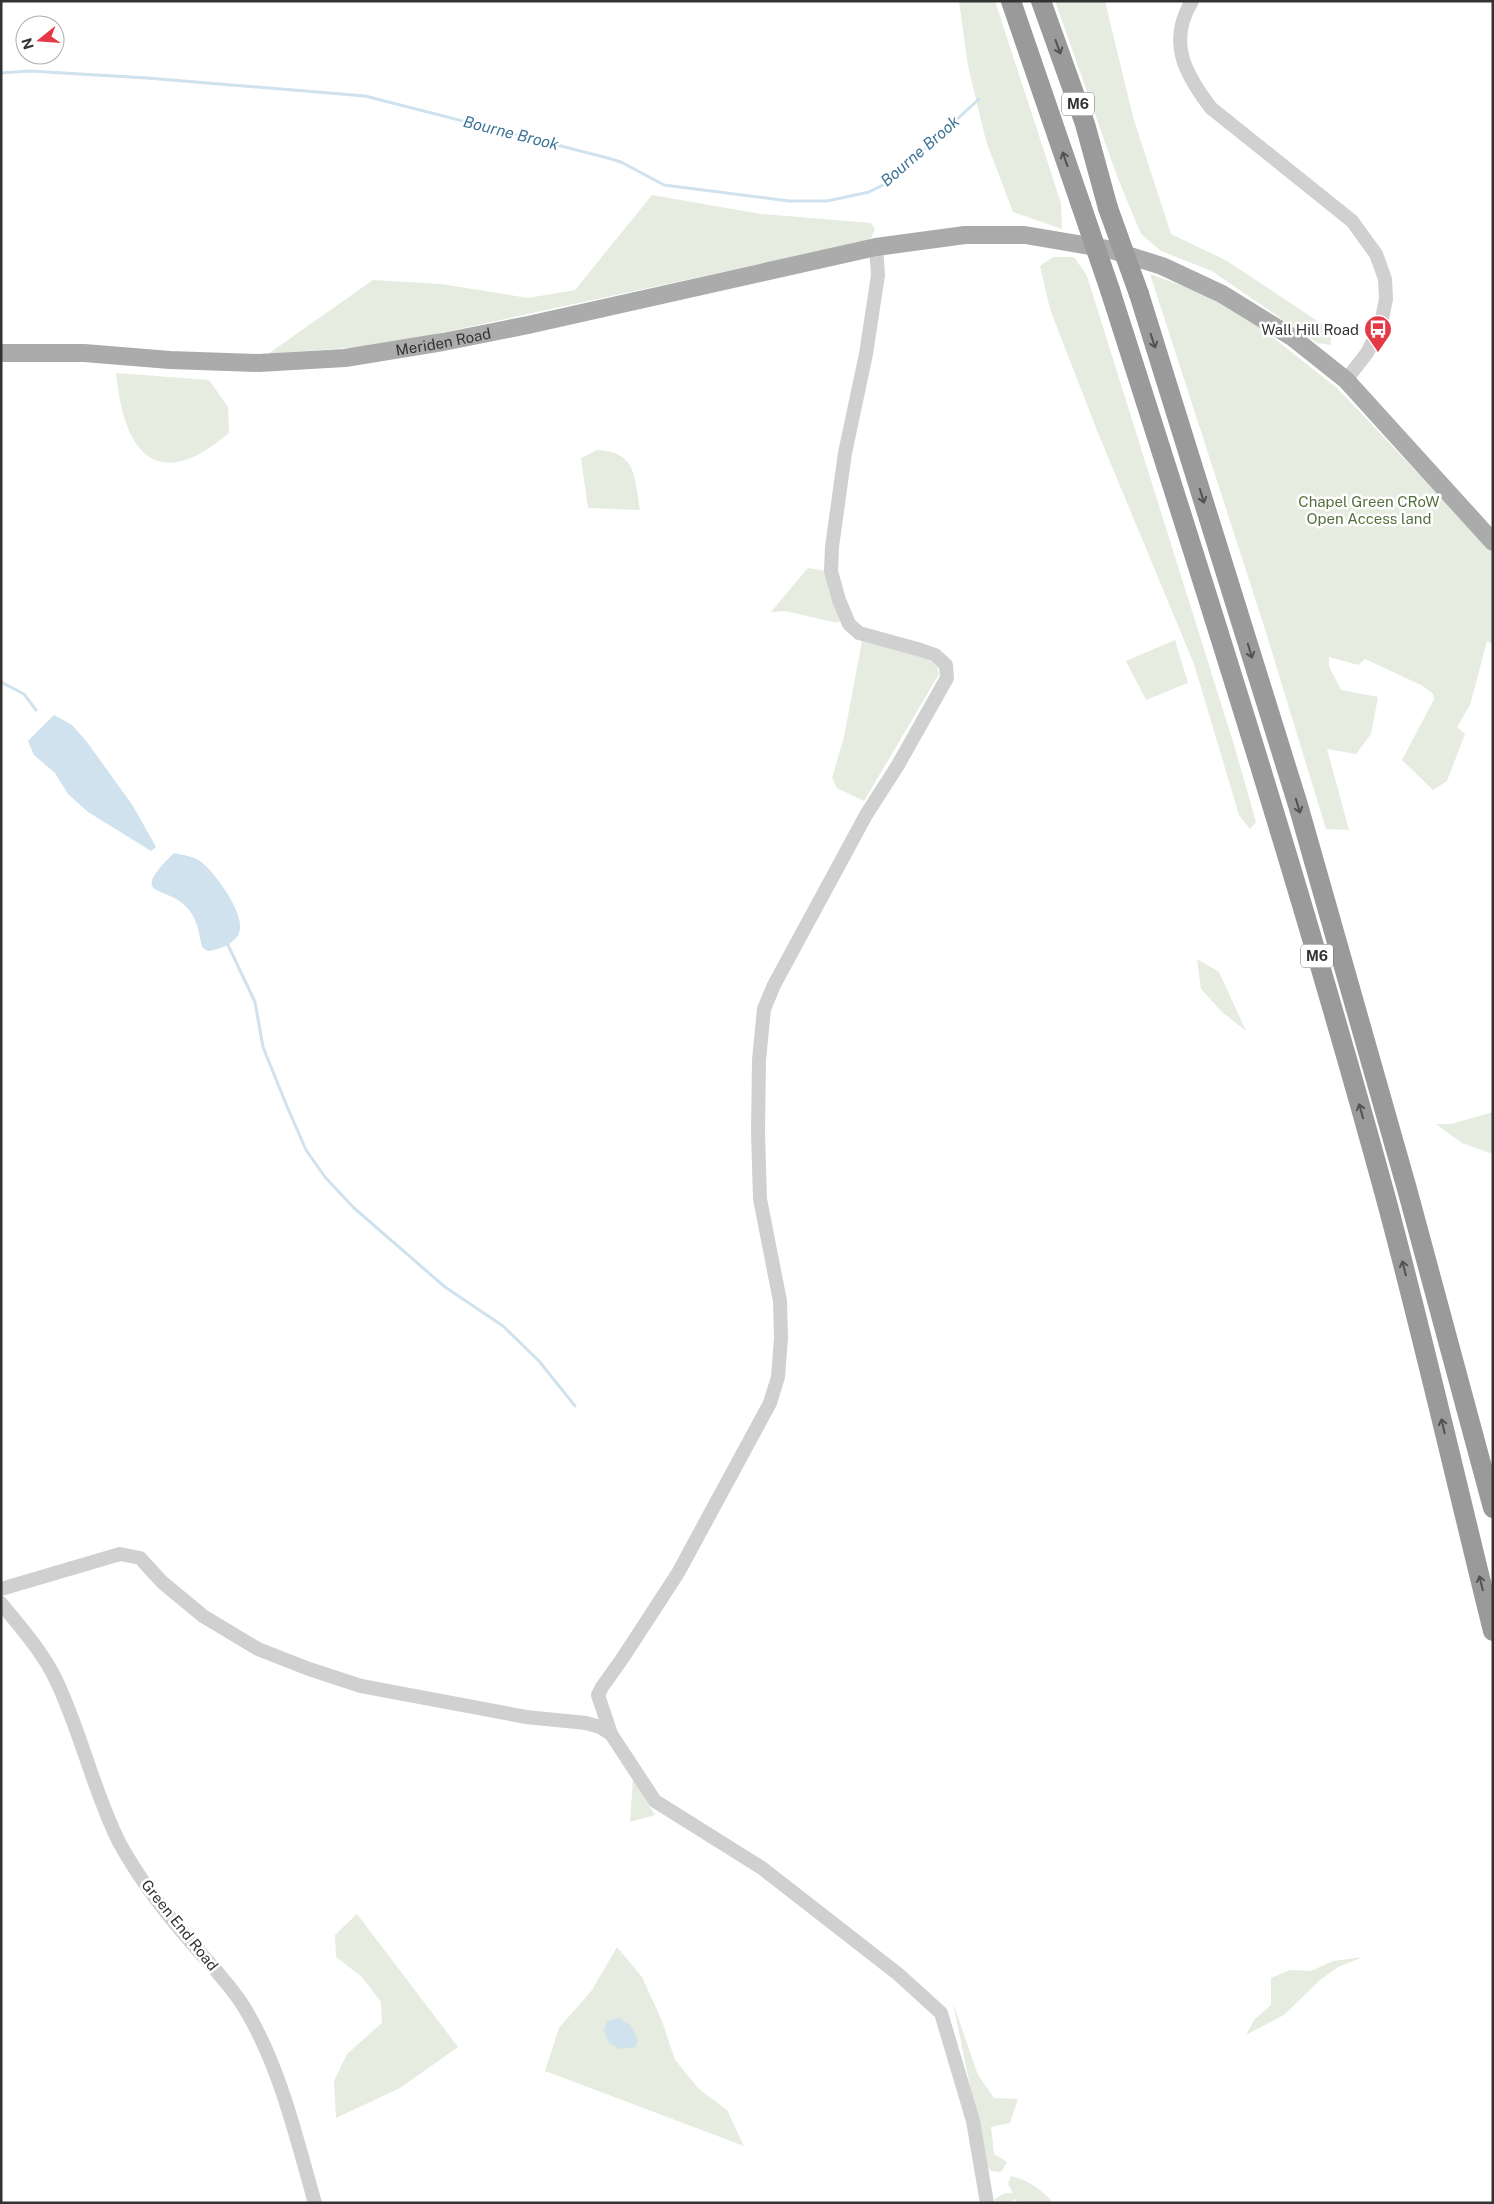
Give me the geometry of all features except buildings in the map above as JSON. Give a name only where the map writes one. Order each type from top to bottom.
[{"type":"highway","name":"M6","points":[[1011,1],[1110,290],[1275,811],[1397,1244],[1493,1631]]},
{"type":"highway","name":"M6","points":[[1041,1],[1086,124],[1108,208],[1139,294],[1303,823],[1404,1180],[1493,1508]]},
{"type":"main road","name":"Meriden Road","points":[[1,353],[84,353],[170,360],[259,363],[345,358],[519,327],[876,247],[974,235],[1025,235],[1108,249],[1162,266],[1222,294],[1292,337],[1346,380],[1493,542]]},
{"type":"street","points":[[1192,1],[1185,13],[1179,34],[1182,62],[1196,88],[1211,108],[1352,221],[1376,254],[1385,279],[1386,299],[1380,328],[1367,353],[1346,380]]},
{"type":"street","points":[[586,1723],[602,1687],[678,1573],[770,1403],[778,1377],[781,1338],[780,1302],[760,1199],[759,1060],[764,1009],[774,985],[866,815],[898,764],[947,678],[946,665],[935,656],[921,650],[859,634],[849,624],[838,600],[831,570],[832,547],[845,453],[866,354],[878,275],[876,247]]},
{"type":"street","points":[[1,1589],[120,1554],[140,1558],[162,1582],[203,1616],[258,1649],[309,1669],[361,1686],[526,1718],[586,1723],[600,1727],[611,1734]]},
{"type":"street","name":"Green End Road","points":[[1,1603],[27,1635],[55,1678],[84,1752],[100,1801],[120,1843],[151,1894],[218,1971],[244,2008],[266,2051],[285,2100],[315,2203]]},
{"type":"street","points":[[598,1695],[611,1734],[655,1801],[762,1868],[890,1968],[941,2013],[973,2121],[987,2203]]},
{"type":"green space","points":[[959,1],[995,1],[1061,203],[1062,229],[1013,212],[986,141],[968,66]]},
{"type":"green space","points":[[1055,1],[1105,1],[1133,117],[1171,234],[1227,261],[1331,330],[1331,345],[1317,343],[1212,271],[1161,251],[1141,234],[1118,179]]},
{"type":"green space","points":[[652,195],[761,214],[871,223],[875,229],[870,240],[385,345],[268,354],[373,280],[441,284],[528,298],[575,290]]},
{"type":"green space","points":[[1053,257],[1074,257],[1087,276],[1234,745],[1256,822],[1250,829],[1239,815],[1194,664],[1098,433],[1050,309],[1040,266]]},
{"type":"green space","name":"Chapel Green CRoW Open Access land","points":[[1150,274],[1202,293],[1247,317],[1337,388],[1493,552],[1493,644],[1487,641],[1470,705],[1457,727],[1465,734],[1447,781],[1433,790],[1402,760],[1434,699],[1433,694],[1423,686],[1365,659],[1358,665],[1329,657],[1329,666],[1341,690],[1378,697],[1371,734],[1356,754],[1327,749],[1349,830],[1326,829],[1264,626]]},
{"type":"green space","points":[[116,373],[209,380],[228,407],[229,433],[204,452],[182,461],[163,462],[148,456],[136,443],[127,425],[120,401]]},
{"type":"green space","points":[[597,450],[620,455],[627,461],[634,477],[640,510],[588,508],[581,458]]},
{"type":"green space","points":[[808,568],[826,571],[841,619],[838,623],[785,611],[771,612]]},
{"type":"green space","points":[[1175,640],[1188,683],[1146,700],[1126,661]]},
{"type":"green space","points":[[862,641],[925,658],[937,666],[939,674],[864,801],[837,788],[832,778],[844,737]]},
{"type":"green space","points":[[1197,959],[1219,972],[1246,1031],[1222,1012],[1201,989]]},
{"type":"green space","points":[[1493,1112],[1493,1154],[1462,1143],[1436,1124],[1451,1124]]},
{"type":"green space","points":[[633,1779],[655,1815],[630,1822]]},
{"type":"green space","points":[[357,1914],[458,2047],[400,2088],[336,2118],[334,2081],[347,2054],[382,2023],[381,2002],[362,1977],[336,1957],[335,1935]]},
{"type":"green space","points":[[617,1947],[642,1977],[662,2021],[675,2060],[699,2089],[727,2110],[744,2146],[545,2071],[559,2028],[592,1990]]},
{"type":"green space","points":[[1363,1957],[1338,1967],[1320,1980],[1284,2015],[1246,2035],[1254,2020],[1271,2005],[1271,1978],[1290,1970],[1311,1971],[1333,1961]]},
{"type":"green space","points":[[953,2003],[978,2075],[994,2098],[1018,2099],[1010,2123],[991,2127],[994,2154],[1007,2162],[1001,2172],[991,2171],[986,2164]]},
{"type":"green space","points":[[1011,2176],[1034,2186],[1053,2203],[1017,2203],[1015,2199],[1009,2203],[994,2203],[995,2199],[1005,2193],[1013,2193],[1008,2184]]},
{"type":"water","points":[[54,715],[72,725],[87,742],[133,806],[156,847],[151,851],[88,812],[68,794],[55,773],[34,755],[28,741]]},
{"type":"water","points":[[174,853],[191,857],[206,866],[220,882],[232,902],[240,921],[240,929],[236,938],[228,945],[207,951],[202,947],[196,923],[189,910],[181,902],[152,885],[153,878]]},
{"type":"water","points":[[619,2018],[630,2025],[638,2040],[635,2047],[620,2049],[609,2043],[604,2030],[607,2021]]},
{"type":"waterway","name":"Bourne Brook","points":[[1,73],[30,71],[147,78],[365,96],[621,162],[664,185],[789,201],[827,201],[869,192],[889,182],[979,99]]},
{"type":"waterway","points":[[1,682],[24,694],[36,710]]},
{"type":"waterway","points":[[228,945],[255,1002],[263,1047],[286,1104],[306,1150],[325,1177],[354,1208],[445,1287],[503,1326],[539,1361],[575,1406]]},
{"type":"place","name":"Wall Hill Road","points":[[1378,353]]}]
